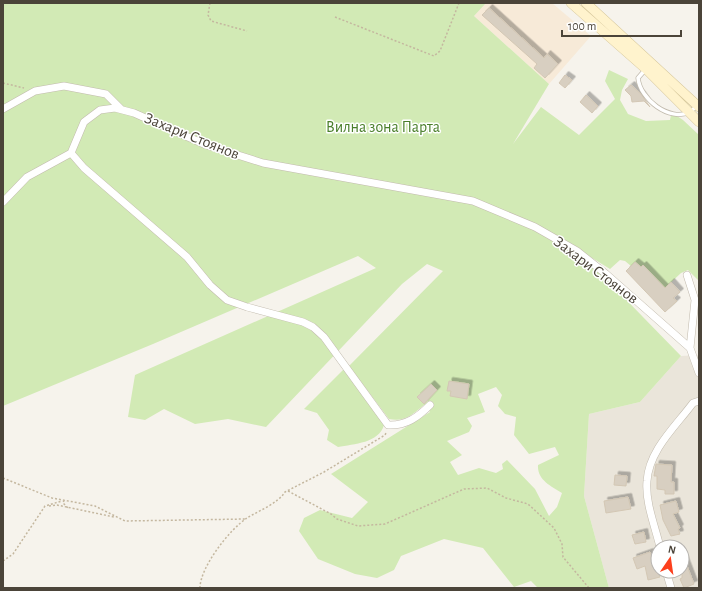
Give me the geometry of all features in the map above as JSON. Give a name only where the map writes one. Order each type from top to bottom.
[{"type":"main road","points":[[570,3],[608,28],[698,106]]},
{"type":"main road","points":[[586,3],[646,69],[699,122]]},
{"type":"street","points":[[3,109],[35,91],[64,86],[106,94],[121,110]]},
{"type":"street","name":"Захари Стоянов","points":[[71,153],[84,122],[100,110],[115,108],[134,113],[206,145],[257,162],[473,201],[500,211],[535,227],[577,252],[606,274],[690,348],[699,374]]},
{"type":"street","points":[[3,202],[27,177],[71,153],[84,168],[187,257],[210,285],[228,300],[247,308],[282,316],[313,327],[324,337],[388,425],[396,426],[408,422],[430,405]]},
{"type":"street","points":[[687,275],[695,300],[690,348]]},
{"type":"street","points":[[658,539],[648,494],[648,469],[656,452],[693,403],[699,401]]},
{"type":"lane","points":[[646,69],[638,78],[639,87],[659,110],[679,113],[690,112],[698,106]]},
{"type":"path","points":[[210,3],[208,15],[211,21],[247,31]]},
{"type":"path","points":[[335,17],[434,56],[440,51],[459,3]]},
{"type":"path","points":[[3,83],[35,91]]},
{"type":"path","points":[[200,588],[200,581],[204,570],[212,558],[231,533],[246,519],[281,498],[288,491],[324,472],[385,435],[388,425]]},
{"type":"path","points":[[3,478],[39,493],[95,506],[115,518]]},
{"type":"path","points":[[288,491],[331,514],[337,519],[358,526],[385,524],[464,489],[487,488],[506,498],[528,504],[554,528],[562,544],[564,557],[589,588]]},
{"type":"path","points":[[3,561],[12,554],[46,506],[64,500]]},
{"type":"path","points":[[64,500],[63,503],[69,508]]},
{"type":"path","points":[[46,506],[57,505],[134,522],[246,519]]},
{"type":"shaded area","points":[[486,3],[552,3],[591,36],[549,84],[474,16]]},
{"type":"shaded area","points":[[699,355],[699,588],[609,588],[584,496],[589,414],[640,402],[681,356]]},
{"type":"green space","name":"Вилна зона Парта","points":[[3,3],[486,3],[474,16],[549,84],[513,144],[541,107],[579,135],[615,99],[605,81],[609,70],[628,79],[622,90],[620,100],[628,114],[646,121],[670,120],[671,115],[677,116],[699,135],[699,281],[688,270],[681,273],[665,288],[643,265],[641,267],[635,262],[631,266],[625,261],[620,260],[610,269],[550,232],[604,277],[681,356],[640,402],[589,414],[584,496],[609,588],[538,588],[531,581],[514,587],[483,548],[444,539],[401,556],[394,570],[377,578],[355,574],[318,559],[299,531],[304,518],[320,510],[352,518],[368,502],[331,474],[430,412],[424,405],[412,415],[404,419],[389,419],[349,366],[443,271],[427,264],[402,284],[266,427],[228,419],[195,424],[164,409],[145,420],[128,417],[135,375],[376,268],[358,256],[153,344],[3,406]],"holes":[[[496,387],[502,395],[498,406],[505,414],[516,417],[514,435],[529,454],[555,447],[559,455],[538,465],[538,470],[542,479],[562,493],[557,507],[549,516],[535,489],[507,460],[502,464],[503,469],[496,473],[479,468],[458,475],[450,462],[462,455],[447,441],[469,432],[472,426],[467,418],[485,412],[478,394]]]},
{"type":"green space","points":[[344,369],[384,425],[377,436],[365,442],[338,447],[327,440],[329,430],[317,413],[304,409]]},
{"type":"building","points":[[489,8],[544,58],[547,54],[558,64],[545,78],[534,68],[537,64],[482,15]]},
{"type":"building","points":[[565,75],[572,80],[565,88],[559,83]]},
{"type":"building","points":[[631,85],[641,94],[650,107],[644,101],[632,102],[631,96],[625,90]]},
{"type":"building","points":[[586,95],[598,106],[592,113],[580,102]]},
{"type":"building","points":[[635,262],[641,267],[643,265],[665,288],[671,282],[680,292],[673,298],[677,301],[665,312],[626,271]]},
{"type":"building","points":[[449,381],[469,384],[467,399],[450,396],[451,391],[447,391]]},
{"type":"building","points":[[431,384],[437,390],[424,404],[417,397]]},
{"type":"building","points":[[656,464],[672,465],[671,482],[674,482],[674,494],[665,494],[665,490],[657,489],[657,476],[654,476]]},
{"type":"building","points":[[615,475],[627,476],[626,486],[614,485]]},
{"type":"building","points":[[628,497],[631,509],[606,513],[604,501]]},
{"type":"building","points":[[676,501],[679,512],[673,514],[680,528],[678,529],[680,534],[671,536],[663,520],[660,505]]},
{"type":"building","points":[[644,532],[646,542],[635,544],[632,535]]},
{"type":"building","points":[[650,552],[650,579],[652,579],[648,580],[645,566],[637,569],[633,558]]},
{"type":"building","points":[[690,574],[694,584],[684,588],[680,579],[690,579]]}]
